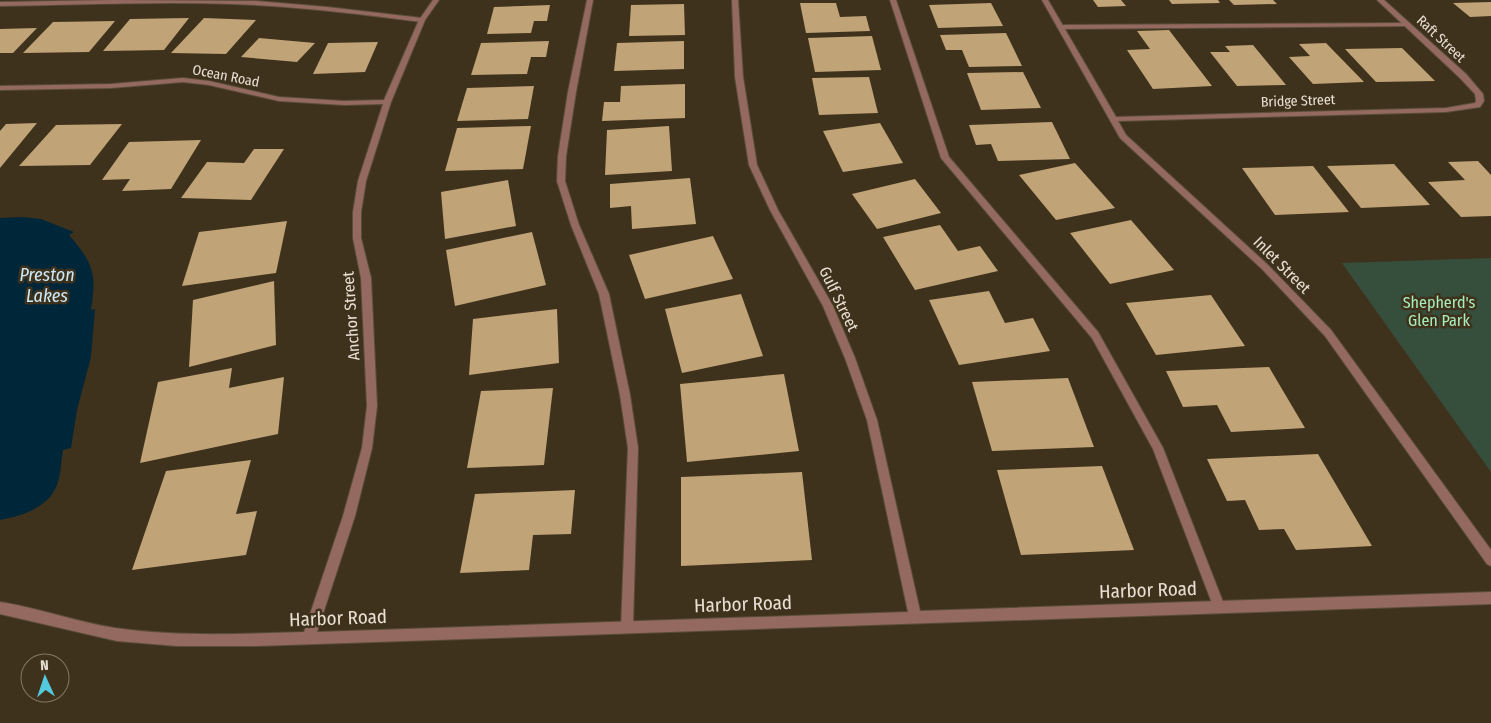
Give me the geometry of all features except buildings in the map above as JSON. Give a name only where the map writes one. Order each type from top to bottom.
[{"type":"street","name":"Anchor Street","points":[[309,638],[349,516],[367,448],[372,406],[366,278],[357,238],[357,212],[362,181],[387,102],[422,20],[436,0]]},
{"type":"street","points":[[590,0],[572,92],[562,156],[561,181],[575,225],[604,294],[625,395],[632,448],[627,627]]},
{"type":"street","name":"Gulf Street","points":[[736,0],[739,77],[753,165],[774,210],[828,306],[850,358],[872,420],[915,617]]},
{"type":"street","points":[[893,0],[945,158],[1095,335],[1158,448],[1219,606]]},
{"type":"street","name":"Inlet Street","points":[[1045,0],[1122,136],[1265,267],[1328,333],[1491,560]]},
{"type":"street","name":"Raft Street","points":[[1380,0],[1463,76],[1479,94],[1480,101]]},
{"type":"street","points":[[0,4],[137,1],[232,2],[322,8],[422,20]]},
{"type":"street","points":[[1060,27],[1408,25]]},
{"type":"street","name":"Ocean Road","points":[[0,88],[111,86],[183,80],[209,83],[279,99],[344,103],[387,102]]},
{"type":"street","name":"Bridge Street","points":[[1113,119],[1446,110],[1467,108],[1478,105],[1480,101]]},
{"type":"street","name":"Harbor Road","points":[[0,608],[22,611],[97,631],[182,640],[257,640],[1491,598]]},
{"type":"green space","name":"Shepherd's Glen Park","points":[[1491,258],[1491,472],[1342,263]]},
{"type":"water","name":"Preston Lakes","points":[[22,217],[41,219],[74,232],[69,235],[83,253],[91,269],[93,297],[91,310],[95,309],[91,357],[77,410],[71,448],[63,450],[57,485],[47,500],[33,510],[0,520],[0,218]]}]
